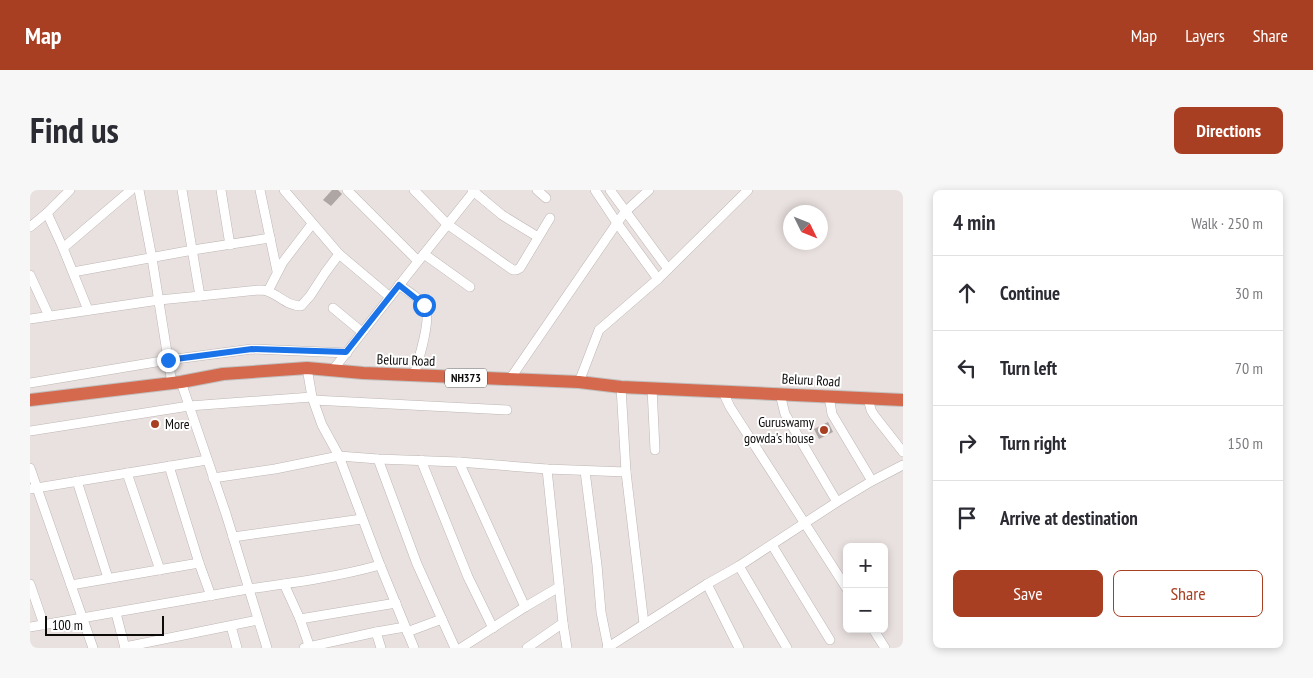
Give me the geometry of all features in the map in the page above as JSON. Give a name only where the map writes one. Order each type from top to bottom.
[{"type":"highway","name":"Beluru Road","points":[[33,399],[177,383],[223,374],[307,368],[414,376],[579,382],[621,387],[903,400]]},
{"type":"street","points":[[30,227],[70,190]]},
{"type":"street","points":[[63,248],[131,190]]},
{"type":"street","points":[[139,190],[168,360],[189,406],[214,478],[267,648]]},
{"type":"street","points":[[182,190],[200,296]]},
{"type":"street","points":[[221,190],[230,245]]},
{"type":"street","points":[[260,190],[277,271]]},
{"type":"street","points":[[284,190],[339,254],[390,296]]},
{"type":"street","points":[[347,190],[421,258],[470,287]]},
{"type":"street","points":[[414,190],[448,224],[516,270],[520,268],[550,218]]},
{"type":"street","points":[[537,190],[546,198]]},
{"type":"street","points":[[595,190],[616,223],[658,280]]},
{"type":"street","points":[[610,190],[668,268]]},
{"type":"street","points":[[510,379],[616,223],[649,190]]},
{"type":"street","points":[[579,382],[599,330],[658,280],[748,190]]},
{"type":"street","points":[[332,371],[474,191],[502,215],[538,237]]},
{"type":"street","points":[[47,213],[88,310]]},
{"type":"street","points":[[268,291],[277,271],[312,224]]},
{"type":"street","points":[[73,272],[270,238]]},
{"type":"street","points":[[30,319],[159,300],[259,290],[268,291],[286,303],[297,307],[310,296],[324,273],[339,254]]},
{"type":"street","points":[[30,275],[49,316]]},
{"type":"street","points":[[399,285],[424,305],[427,311],[426,331],[414,376]]},
{"type":"street","points":[[333,308],[362,332]]},
{"type":"street","points":[[33,399],[30,384],[168,360],[252,349],[346,352]]},
{"type":"street","points":[[307,368],[312,398],[322,425],[338,456],[414,648]]},
{"type":"street","points":[[621,387],[626,472],[644,624]]},
{"type":"street","points":[[652,388],[656,450]]},
{"type":"street","points":[[723,392],[730,407],[846,588]]},
{"type":"street","points":[[780,394],[785,414],[837,502]]},
{"type":"street","points":[[829,396],[832,414],[872,481]]},
{"type":"street","points":[[30,431],[189,406],[312,398],[507,410]]},
{"type":"street","points":[[868,398],[874,415],[903,452]]},
{"type":"street","points":[[214,478],[275,469],[338,456],[626,472]]},
{"type":"street","points":[[378,459],[417,564],[455,648]]},
{"type":"street","points":[[33,489],[207,460]]},
{"type":"street","points":[[421,460],[468,577],[493,628]]},
{"type":"street","points":[[458,462],[525,607]]},
{"type":"street","points":[[585,471],[601,612],[607,648],[707,584],[739,566],[837,502],[903,465]]},
{"type":"street","points":[[169,466],[211,596]]},
{"type":"street","points":[[30,468],[33,489],[71,585],[93,648]]},
{"type":"street","points":[[547,469],[567,648]]},
{"type":"street","points":[[127,473],[160,570]]},
{"type":"street","points":[[77,481],[108,578]]},
{"type":"street","points":[[233,537],[362,519]]},
{"type":"street","points":[[772,545],[830,640]]},
{"type":"street","points":[[71,585],[199,563]]},
{"type":"street","points":[[30,627],[284,584],[363,570],[380,565]]},
{"type":"street","points":[[739,566],[787,648]]},
{"type":"street","points":[[30,584],[44,625]]},
{"type":"street","points":[[284,584],[300,619],[308,648],[376,632],[406,630],[442,619]]},
{"type":"street","points":[[707,584],[739,648]]},
{"type":"street","points":[[461,648],[559,587]]},
{"type":"street","points":[[300,619],[396,603]]},
{"type":"street","points":[[116,613],[125,647],[258,620]]},
{"type":"street","points":[[527,648],[563,623]]},
{"type":"street","points":[[231,626],[237,648]]},
{"type":"street","points":[[376,632],[381,648]]},
{"type":"street","points":[[876,633],[885,648]]},
{"type":"building","points":[[332,190],[338,190],[342,194],[331,206],[323,200]]},
{"type":"building","name":"Guruswamy gowda's house","points":[[828,422],[833,432],[819,439],[814,429]]},
{"type":"place","name":"More","points":[[155,424]]},
{"type":"place","name":"Guruswamy gowda's house","points":[[824,430]]},
{"type":"route","points":[[168,360],[252,349],[346,352],[399,285],[424,305]]}]
